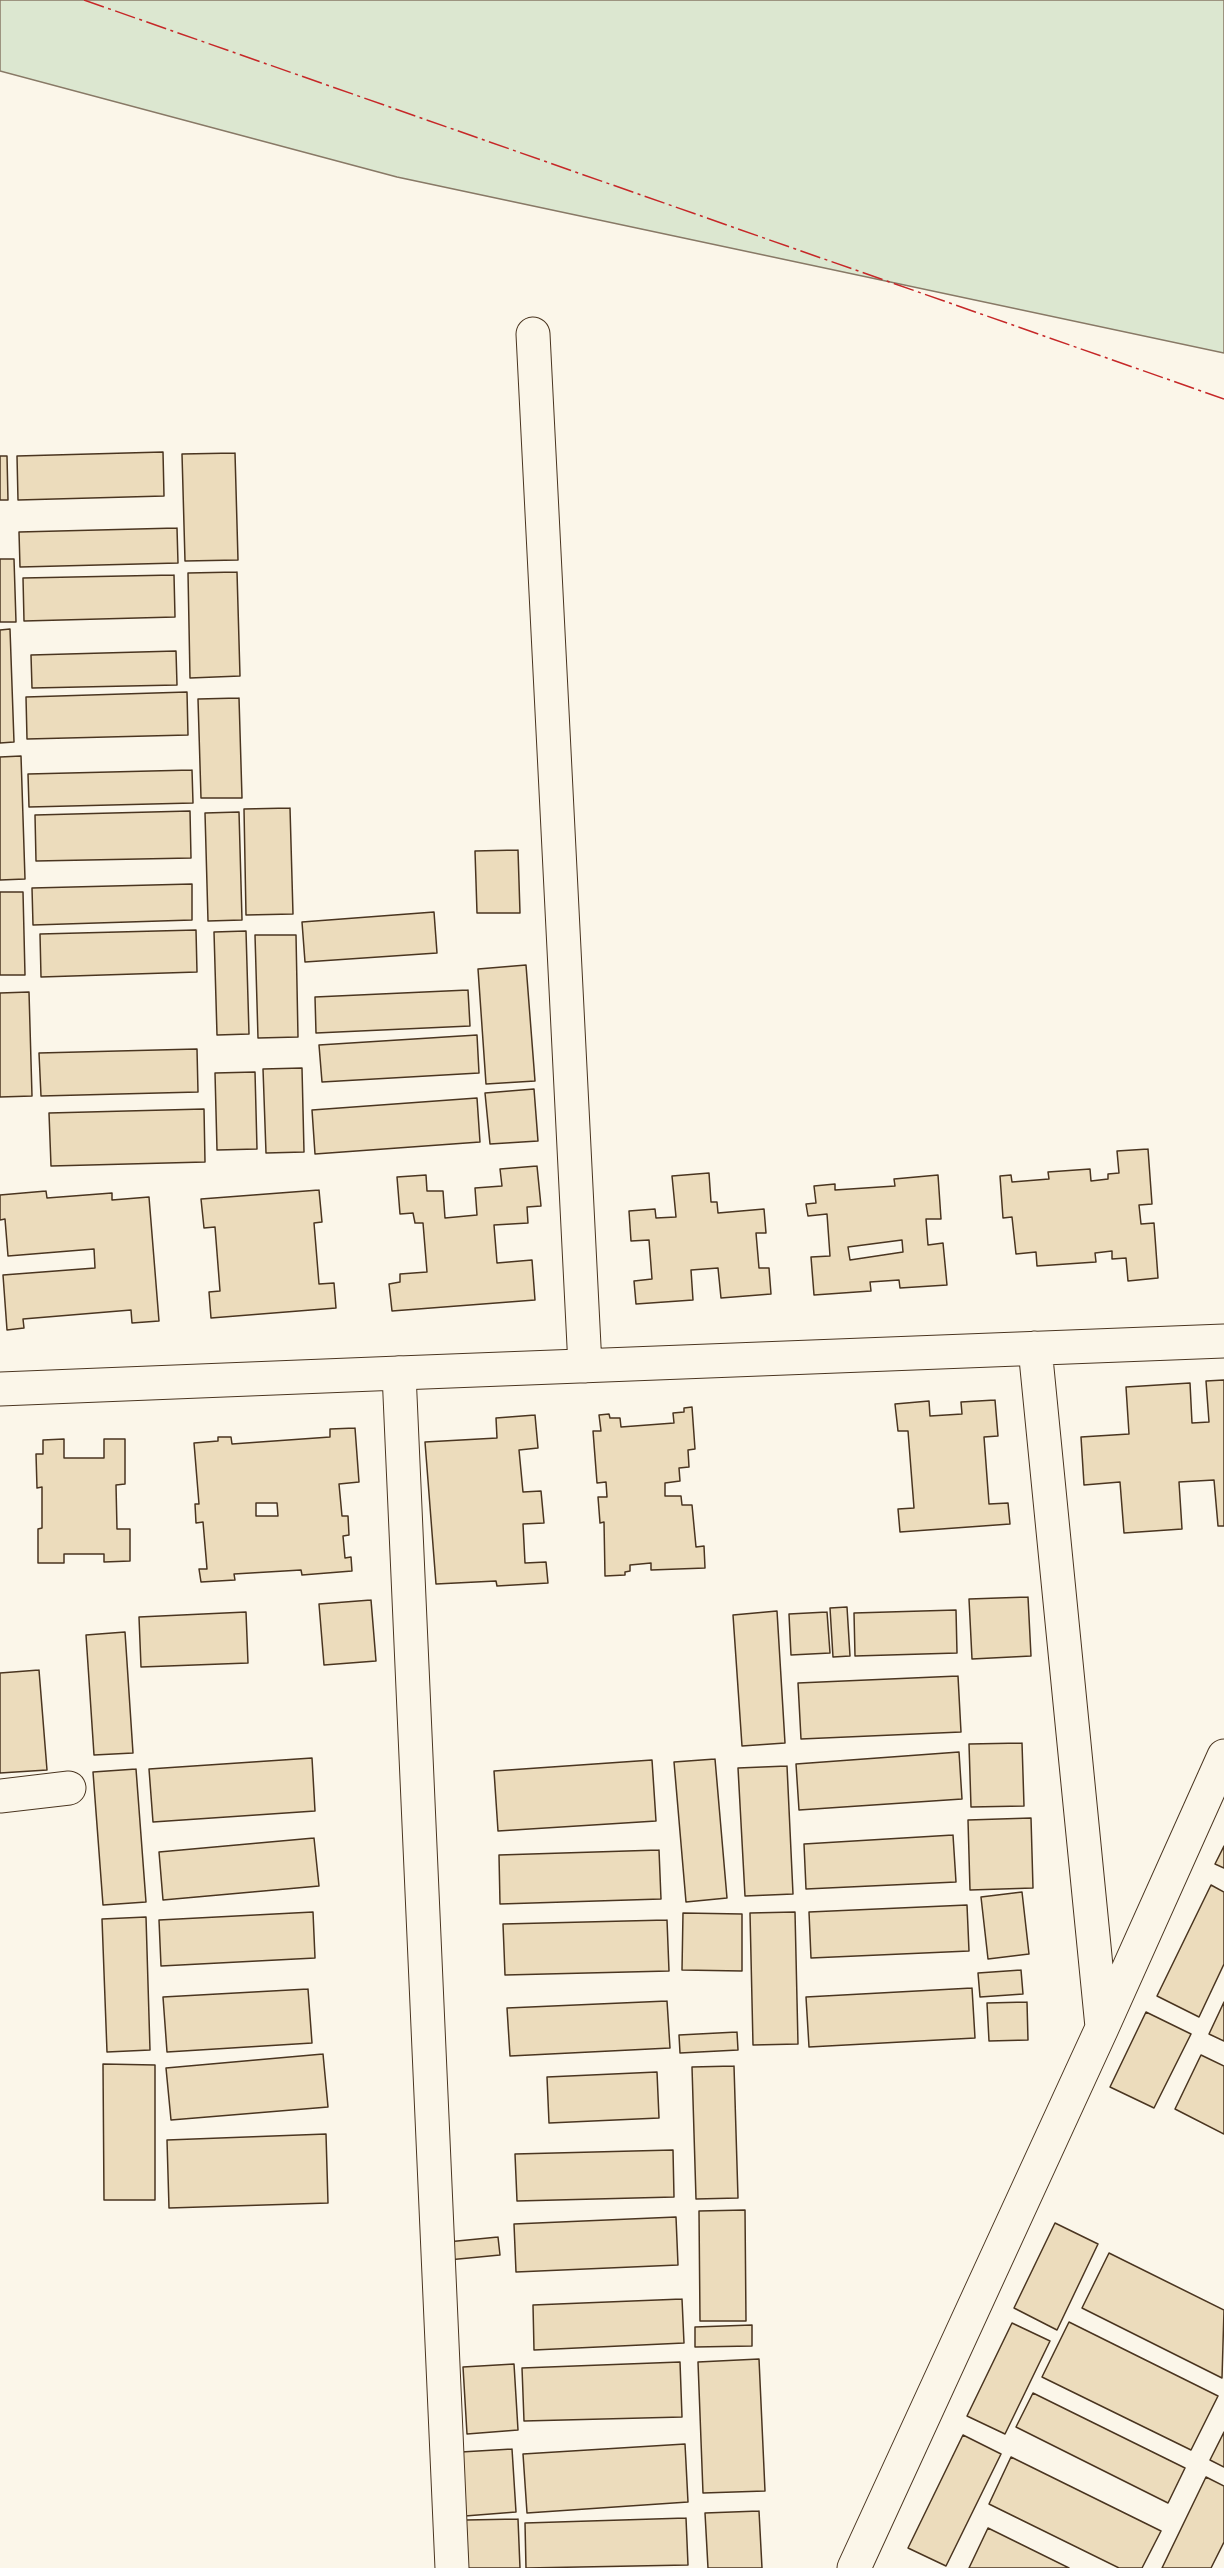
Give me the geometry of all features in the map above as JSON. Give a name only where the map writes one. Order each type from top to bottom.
[{"type":"street","points":[[533,334],[585,1366]]},
{"type":"street","points":[[0,1389],[1224,1341]]},
{"type":"street","points":[[1035,1348],[1102,2028]]},
{"type":"street","points":[[399,1373],[452,2568]]},
{"type":"street","points":[[854,2568],[1224,1756]]},
{"type":"street","points":[[0,1796],[69,1788]]},
{"type":"green space","points":[[0,0],[1224,0],[1224,353],[397,177],[0,71]]},
{"type":"building","points":[[163,452],[164,496],[18,500],[17,456]]},
{"type":"building","points":[[235,453],[238,560],[185,561],[182,454]]},
{"type":"building","points":[[0,456],[7,456],[8,500],[0,500]]},
{"type":"building","points":[[177,528],[178,563],[20,567],[19,532]]},
{"type":"building","points":[[0,559],[14,559],[16,622],[0,622]]},
{"type":"building","points":[[237,572],[240,676],[190,678],[188,573]]},
{"type":"building","points":[[174,575],[175,617],[24,621],[23,578]]},
{"type":"building","points":[[10,629],[14,742],[0,743],[0,630]]},
{"type":"building","points":[[176,651],[177,685],[32,688],[31,655]]},
{"type":"building","points":[[187,692],[188,735],[27,739],[26,697]]},
{"type":"building","points":[[239,698],[242,798],[201,798],[198,699]]},
{"type":"building","points":[[21,756],[25,879],[0,880],[0,757]]},
{"type":"building","points":[[192,770],[193,803],[29,807],[28,774]]},
{"type":"building","points":[[290,808],[293,914],[246,915],[244,809]]},
{"type":"building","points":[[190,811],[191,858],[36,861],[35,815]]},
{"type":"building","points":[[239,812],[242,920],[208,921],[205,813]]},
{"type":"building","points":[[518,850],[520,913],[477,913],[475,851]]},
{"type":"building","points":[[192,884],[192,920],[33,925],[32,888]]},
{"type":"building","points":[[0,892],[23,892],[25,975],[0,975]]},
{"type":"building","points":[[434,912],[437,953],[305,962],[302,922]]},
{"type":"building","points":[[196,930],[197,972],[41,977],[40,934]]},
{"type":"building","points":[[246,931],[249,1034],[217,1035],[214,932]]},
{"type":"building","points":[[255,935],[296,935],[298,1037],[258,1038]]},
{"type":"building","points":[[526,965],[535,1081],[486,1084],[478,969]]},
{"type":"building","points":[[468,990],[470,1026],[316,1033],[315,997]]},
{"type":"building","points":[[29,992],[32,1096],[0,1097],[0,993]]},
{"type":"building","points":[[477,1035],[479,1073],[322,1082],[319,1045]]},
{"type":"building","points":[[197,1049],[198,1092],[41,1096],[39,1053]]},
{"type":"building","points":[[302,1068],[304,1152],[266,1153],[263,1069]]},
{"type":"building","points":[[255,1072],[257,1149],[217,1150],[215,1073]]},
{"type":"building","points":[[534,1089],[538,1141],[490,1144],[485,1093]]},
{"type":"building","points":[[477,1098],[480,1142],[315,1154],[312,1110]]},
{"type":"building","points":[[204,1109],[205,1162],[51,1166],[49,1113]]},
{"type":"building","points":[[1148,1149],[1152,1204],[1139,1205],[1141,1224],[1154,1223],[1158,1278],[1128,1281],[1126,1258],[1112,1259],[1112,1251],[1095,1253],[1096,1262],[1037,1266],[1036,1252],[1016,1254],[1012,1217],[1003,1218],[1000,1176],[1011,1175],[1012,1182],[1049,1179],[1048,1172],[1090,1169],[1091,1181],[1108,1179],[1108,1174],[1119,1173],[1117,1151]]},
{"type":"building","points":[[537,1166],[541,1206],[527,1207],[528,1223],[494,1225],[497,1263],[532,1260],[535,1300],[392,1311],[389,1284],[400,1282],[400,1274],[427,1272],[423,1223],[415,1223],[413,1213],[400,1214],[397,1177],[426,1175],[427,1191],[443,1191],[445,1218],[477,1215],[475,1188],[502,1186],[500,1169]]},
{"type":"building","points":[[709,1173],[711,1202],[717,1202],[718,1213],[764,1209],[766,1233],[756,1233],[759,1268],[769,1268],[771,1294],[721,1298],[718,1268],[691,1270],[693,1300],[636,1304],[634,1281],[652,1279],[649,1240],[631,1241],[629,1211],[655,1209],[656,1218],[676,1217],[672,1176]]},
{"type":"building","points":[[938,1175],[941,1219],[926,1219],[928,1245],[943,1243],[947,1285],[900,1288],[899,1280],[870,1282],[871,1291],[814,1295],[811,1257],[830,1256],[827,1214],[808,1216],[806,1204],[816,1203],[814,1186],[835,1184],[835,1190],[895,1186],[894,1179]],"holes":[[[902,1240],[903,1252],[850,1260],[848,1247]]]},
{"type":"building","points":[[319,1190],[322,1222],[314,1223],[319,1284],[334,1283],[336,1308],[211,1318],[209,1292],[220,1291],[215,1227],[204,1228],[201,1199]]},
{"type":"building","points":[[46,1191],[47,1198],[112,1193],[112,1200],[149,1197],[159,1321],[132,1323],[131,1310],[23,1319],[24,1328],[7,1330],[3,1275],[95,1268],[94,1249],[8,1256],[5,1219],[0,1220],[0,1195]]},
{"type":"building","points":[[1224,1380],[1224,1526],[1218,1526],[1214,1480],[1179,1482],[1182,1529],[1124,1533],[1120,1482],[1084,1485],[1081,1437],[1129,1434],[1126,1387],[1190,1383],[1192,1423],[1209,1422],[1206,1381]]},
{"type":"building","points":[[995,1400],[998,1436],[984,1437],[989,1504],[1008,1503],[1010,1524],[900,1532],[898,1509],[914,1508],[908,1431],[898,1431],[895,1404],[929,1401],[930,1416],[962,1414],[961,1402]]},
{"type":"building","points":[[692,1407],[695,1449],[688,1450],[689,1467],[679,1468],[680,1481],[665,1483],[665,1496],[681,1496],[682,1505],[692,1505],[696,1547],[704,1546],[705,1568],[651,1570],[651,1563],[630,1565],[630,1571],[625,1572],[625,1575],[605,1576],[604,1522],[600,1523],[598,1497],[607,1497],[606,1482],[597,1483],[593,1431],[601,1431],[599,1415],[609,1414],[610,1418],[620,1418],[621,1427],[674,1423],[673,1413],[684,1412],[684,1408]]},
{"type":"building","points":[[535,1415],[538,1448],[519,1450],[523,1492],[541,1491],[544,1523],[523,1524],[525,1563],[546,1562],[548,1583],[497,1586],[496,1581],[436,1584],[425,1442],[497,1438],[496,1418]]},
{"type":"building","points":[[355,1428],[359,1482],[339,1484],[342,1516],[348,1516],[349,1535],[343,1536],[345,1558],[351,1557],[352,1571],[302,1575],[301,1570],[234,1574],[235,1580],[201,1582],[199,1569],[207,1569],[203,1522],[196,1523],[195,1504],[199,1504],[194,1443],[218,1441],[218,1437],[231,1437],[232,1444],[330,1437],[330,1429]],"holes":[[[256,1503],[277,1503],[278,1516],[256,1516]]]},
{"type":"building","points":[[64,1439],[64,1458],[104,1458],[104,1439],[125,1439],[125,1484],[116,1485],[117,1529],[130,1529],[130,1561],[104,1562],[104,1554],[64,1554],[64,1563],[38,1563],[38,1529],[42,1528],[42,1487],[37,1488],[36,1454],[43,1454],[43,1440]]},
{"type":"building","points":[[1028,1597],[1031,1656],[972,1659],[969,1599]]},
{"type":"building","points":[[371,1600],[376,1661],[324,1665],[319,1604]]},
{"type":"building","points":[[847,1607],[850,1656],[833,1657],[830,1608]]},
{"type":"building","points":[[956,1610],[957,1653],[855,1656],[854,1613]]},
{"type":"building","points":[[777,1611],[785,1743],[742,1746],[733,1615]]},
{"type":"building","points":[[246,1612],[248,1663],[141,1667],[139,1617]]},
{"type":"building","points":[[827,1612],[830,1653],[791,1655],[789,1614]]},
{"type":"building","points":[[125,1632],[133,1753],[94,1755],[86,1635]]},
{"type":"building","points":[[39,1670],[47,1770],[0,1773],[0,1673]]},
{"type":"building","points":[[958,1676],[961,1732],[801,1739],[798,1683]]},
{"type":"building","points":[[1022,1743],[1024,1806],[971,1807],[969,1744]]},
{"type":"building","points":[[959,1752],[962,1799],[799,1810],[796,1764]]},
{"type":"building","points":[[312,1758],[315,1811],[153,1822],[149,1769]]},
{"type":"building","points":[[715,1759],[727,1898],[686,1902],[674,1762]]},
{"type":"building","points":[[652,1760],[656,1821],[498,1831],[494,1771]]},
{"type":"building","points":[[787,1766],[793,1894],[745,1896],[738,1768]]},
{"type":"building","points":[[136,1769],[146,1902],[103,1905],[93,1772]]},
{"type":"building","points":[[1031,1818],[1033,1888],[970,1890],[968,1820]]},
{"type":"building","points":[[953,1835],[956,1882],[806,1889],[804,1844]]},
{"type":"building","points":[[314,1838],[319,1886],[163,1900],[159,1852]]},
{"type":"building","points":[[1224,1846],[1224,1868],[1215,1864]]},
{"type":"building","points":[[659,1850],[661,1899],[500,1904],[499,1855]]},
{"type":"building","points":[[1211,1885],[1224,1892],[1224,1964],[1199,2017],[1157,1996]]},
{"type":"building","points":[[1022,1892],[1029,1954],[988,1959],[981,1897]]},
{"type":"building","points":[[967,1905],[969,1951],[811,1958],[809,1912]]},
{"type":"building","points":[[313,1912],[315,1958],[161,1966],[159,1920]]},
{"type":"building","points":[[795,1912],[798,2044],[753,2045],[750,1913]]},
{"type":"building","points":[[683,1913],[742,1914],[742,1971],[682,1970]]},
{"type":"building","points":[[146,1917],[150,2050],[107,2052],[102,1919]]},
{"type":"building","points":[[667,1920],[669,1971],[505,1975],[503,1924]]},
{"type":"building","points":[[1021,1970],[1023,1994],[980,1997],[978,1973]]},
{"type":"building","points":[[972,1988],[975,2038],[809,2047],[806,1997]]},
{"type":"building","points":[[308,1989],[312,2043],[167,2052],[163,1997]]},
{"type":"building","points":[[667,2001],[670,2048],[510,2056],[507,2008]]},
{"type":"building","points":[[1027,2002],[1028,2040],[989,2041],[987,2003]]},
{"type":"building","points":[[1224,2002],[1224,2041],[1209,2034]]},
{"type":"building","points":[[1146,2012],[1191,2034],[1154,2108],[1110,2087]]},
{"type":"building","points":[[737,2032],[738,2050],[680,2053],[679,2035]]},
{"type":"building","points":[[323,2054],[328,2107],[171,2120],[166,2068]]},
{"type":"building","points":[[1201,2055],[1224,2066],[1224,2134],[1175,2109]]},
{"type":"building","points":[[103,2064],[155,2065],[155,2200],[104,2200]]},
{"type":"building","points":[[734,2066],[738,2198],[696,2199],[692,2067]]},
{"type":"building","points":[[657,2072],[659,2118],[549,2123],[547,2077]]},
{"type":"building","points":[[326,2134],[328,2203],[169,2208],[167,2140]]},
{"type":"building","points":[[673,2150],[674,2197],[517,2201],[515,2154]]},
{"type":"building","points":[[745,2210],[746,2321],[700,2321],[699,2211]]},
{"type":"building","points":[[676,2217],[678,2265],[516,2272],[514,2224]]},
{"type":"building","points":[[1055,2223],[1098,2244],[1057,2330],[1014,2308]]},
{"type":"building","points":[[498,2237],[500,2255],[448,2260],[447,2242]]},
{"type":"building","points":[[1109,2253],[1224,2310],[1222,2378],[1082,2308]]},
{"type":"building","points":[[682,2299],[684,2343],[534,2350],[533,2305]]},
{"type":"building","points":[[1069,2322],[1218,2396],[1191,2450],[1042,2377]]},
{"type":"building","points":[[1012,2323],[1050,2341],[1005,2434],[967,2416]]},
{"type":"building","points":[[752,2325],[752,2346],[695,2347],[695,2327]]},
{"type":"building","points":[[759,2359],[765,2491],[703,2493],[698,2362]]},
{"type":"building","points":[[680,2362],[682,2417],[524,2421],[522,2368]]},
{"type":"building","points":[[514,2364],[518,2430],[467,2434],[463,2367]]},
{"type":"building","points":[[1033,2393],[1185,2468],[1168,2503],[1016,2427]]},
{"type":"building","points":[[1224,2432],[1224,2467],[1210,2460]]},
{"type":"building","points":[[963,2435],[1001,2454],[946,2566],[908,2548]]},
{"type":"building","points":[[685,2444],[688,2502],[527,2513],[523,2454]]},
{"type":"building","points":[[512,2449],[516,2512],[465,2516],[461,2452]]},
{"type":"building","points":[[1011,2457],[1161,2531],[1142,2568],[1119,2568],[989,2504]]},
{"type":"building","points":[[1206,2477],[1224,2486],[1224,2542],[1211,2568],[1162,2568]]},
{"type":"building","points":[[759,2511],[762,2568],[708,2568],[705,2513]]},
{"type":"building","points":[[686,2518],[688,2565],[526,2568],[525,2523]]},
{"type":"building","points":[[518,2519],[520,2568],[468,2568],[466,2520]]},
{"type":"building","points":[[988,2528],[1069,2568],[969,2568]]},
{"type":"power","points":[[84,0],[1224,399]]}]
